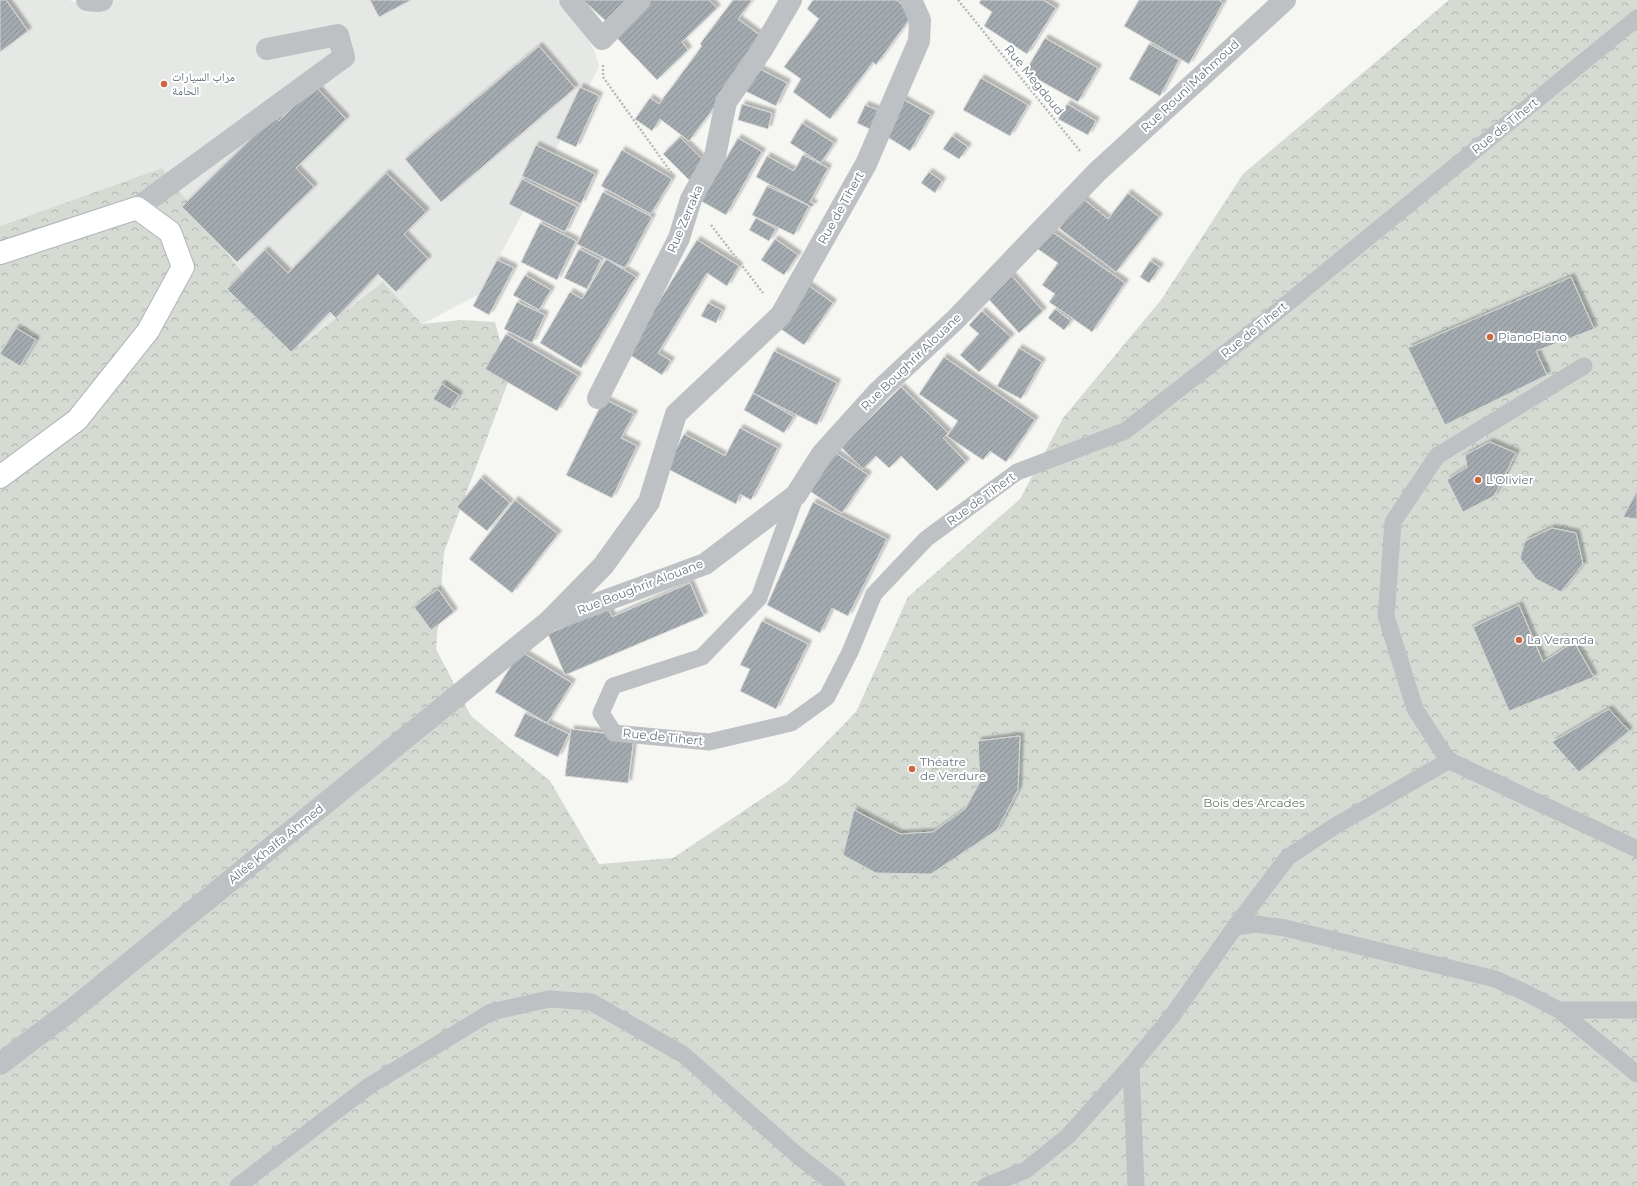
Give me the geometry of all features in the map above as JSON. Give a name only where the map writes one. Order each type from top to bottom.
[{"type":"street","points":[[87,0],[102,0]]},
{"type":"street","points":[[570,0],[602,39],[640,0]]},
{"type":"street","name":"Rue Zerraka","points":[[598,398],[679,238],[691,199],[715,156],[726,102],[763,48],[791,0]]},
{"type":"street","name":"Rue de Tihert","points":[[549,621],[603,566],[649,502],[676,414],[781,315],[866,164],[918,41],[920,20],[911,0]]},
{"type":"street","name":"Rue Rouni Mahmoud","points":[[1097,172],[1285,0]]},
{"type":"street","points":[[0,253],[137,208],[344,57],[338,35],[267,49]]},
{"type":"street","name":"Rue Boughrir Alouane","points":[[549,621],[705,564],[796,495],[822,454],[879,391],[956,319],[1097,172]]},
{"type":"street","points":[[0,477],[77,420],[148,331],[183,267],[170,232],[137,208]]},
{"type":"street","name":"Allée Khalfa Ahmed","points":[[0,1064],[111,978],[549,621]]},
{"type":"lane","name":"Rue de Tihert","points":[[796,495],[758,598],[702,657],[613,686],[601,714],[614,732],[710,742],[791,723],[827,697],[850,652],[874,594],[926,539],[1017,472],[1125,431],[1246,337],[1637,18]]},
{"type":"lane","points":[[1584,366],[1437,456],[1393,522],[1386,616],[1415,709],[1448,760],[1637,849]]},
{"type":"lane","points":[[986,1186],[1026,1170],[1068,1136],[1131,1066],[1172,1016],[1235,927],[1288,857],[1335,826],[1450,760]]},
{"type":"lane","points":[[1235,927],[1256,924],[1285,928],[1460,970],[1495,980],[1522,991],[1559,1010],[1637,1074]]},
{"type":"lane","points":[[238,1186],[369,1086],[491,1012],[549,999],[591,1002],[684,1055],[797,1155],[836,1186]]},
{"type":"lane","points":[[1559,1010],[1637,1010]]},
{"type":"lane","points":[[1131,1066],[1136,1186]]},
{"type":"path","name":"Rue Megdoud","points":[[958,0],[1097,172]]},
{"type":"shaded area","points":[[0,0],[68,0],[89,5],[102,0],[557,0],[582,28],[595,52],[599,67],[480,294],[422,324],[383,282],[299,347],[162,168],[0,226]]},
{"type":"green space","name":"Bois des Arcades","points":[[1449,0],[1637,0],[1637,1186],[0,1186],[0,226],[162,168],[299,347],[383,282],[422,324],[461,320],[495,322],[510,377],[444,552],[436,649],[471,716],[550,781],[599,864],[673,858],[787,782],[856,712],[908,597],[1020,499],[1063,418],[1161,300],[1243,174]]},
{"type":"building","points":[[0,0],[6,0],[28,31],[0,52]]},
{"type":"building","points":[[370,0],[411,0],[379,17]]},
{"type":"building","points":[[583,0],[628,0],[607,22]]},
{"type":"building","points":[[651,0],[709,0],[717,8],[682,42],[688,50],[657,80],[614,35]]},
{"type":"building","points":[[733,0],[752,0],[738,19],[765,39],[689,141],[660,119],[652,131],[635,119],[650,98],[659,104],[702,46],[700,44]]},
{"type":"building","points":[[813,0],[896,0],[914,13],[876,65],[873,62],[830,119],[793,92],[801,79],[784,67],[819,19],[807,9]]},
{"type":"building","points":[[981,0],[1043,0],[1056,8],[1027,54],[984,26],[992,12],[979,3]]},
{"type":"building","points":[[1139,0],[1219,0],[1223,3],[1189,64],[1124,26]]},
{"type":"building","points":[[1045,38],[1098,68],[1078,102],[1025,72]]},
{"type":"building","points":[[1149,44],[1179,60],[1160,96],[1129,79]]},
{"type":"building","points":[[539,46],[575,88],[441,202],[405,159]]},
{"type":"building","points":[[752,65],[787,83],[776,106],[741,89]]},
{"type":"building","points":[[981,78],[1028,105],[1010,136],[963,110]]},
{"type":"building","points":[[315,86],[346,119],[296,168],[314,187],[237,262],[182,207],[274,116],[279,121]]},
{"type":"building","points":[[580,87],[599,96],[576,147],[556,138]]},
{"type":"building","points":[[897,96],[931,115],[910,151],[881,133]]},
{"type":"building","points":[[742,104],[772,113],[768,129],[738,120]]},
{"type":"building","points":[[1067,104],[1096,121],[1088,135],[1058,119]]},
{"type":"building","points":[[865,105],[878,110],[870,129],[857,123]]},
{"type":"building","points":[[802,123],[834,143],[821,163],[790,143]]},
{"type":"building","points":[[952,136],[968,147],[959,159],[943,149]]},
{"type":"building","points":[[680,137],[707,164],[690,181],[663,154]]},
{"type":"building","points":[[738,138],[762,152],[726,215],[701,201]]},
{"type":"building","points":[[536,145],[595,174],[581,204],[522,176]]},
{"type":"building","points":[[622,150],[672,179],[651,214],[601,186]]},
{"type":"building","points":[[803,155],[828,168],[810,202],[814,204],[812,207],[756,177],[767,156],[794,171]]},
{"type":"building","points":[[929,172],[942,181],[935,193],[921,183]]},
{"type":"building","points":[[386,173],[426,212],[404,234],[428,259],[396,292],[378,274],[336,318],[330,312],[291,352],[227,289],[265,250],[288,273]]},
{"type":"building","points":[[522,179],[577,207],[565,232],[509,204]]},
{"type":"building","points":[[767,186],[809,206],[794,235],[752,215]]},
{"type":"building","points":[[603,192],[652,217],[625,268],[577,244]]},
{"type":"building","points":[[1128,193],[1159,217],[1116,272],[1059,228],[1082,198],[1108,219]]},
{"type":"building","points":[[756,218],[776,229],[769,241],[749,230]]},
{"type":"building","points":[[540,223],[576,241],[557,280],[521,262]]},
{"type":"building","points":[[1048,229],[1125,283],[1092,332],[1049,302],[1055,294],[1042,285],[1058,263],[1035,247]]},
{"type":"building","points":[[775,239],[798,255],[784,275],[761,260]]},
{"type":"building","points":[[697,240],[739,266],[727,286],[707,273],[658,353],[671,361],[662,375],[627,353]]},
{"type":"building","points":[[579,249],[601,260],[587,289],[564,278]]},
{"type":"building","points":[[606,259],[636,277],[581,368],[540,343],[570,292],[582,299]]},
{"type":"building","points":[[497,260],[514,268],[489,315],[473,306]]},
{"type":"building","points":[[1150,261],[1160,267],[1149,283],[1140,277]]},
{"type":"building","points":[[1010,274],[1043,311],[1019,333],[986,296]]},
{"type":"building","points":[[525,275],[551,290],[539,310],[513,295]]},
{"type":"building","points":[[1571,277],[1594,329],[1536,351],[1547,375],[1445,425],[1408,348]]},
{"type":"building","points":[[805,283],[833,303],[804,345],[775,325]]},
{"type":"building","points":[[517,302],[545,315],[532,343],[504,329]]},
{"type":"building","points":[[708,303],[722,310],[716,323],[701,316]]},
{"type":"building","points":[[1055,309],[1071,321],[1064,330],[1048,318]]},
{"type":"building","points":[[982,311],[1011,337],[979,372],[960,355],[979,334],[969,325]]},
{"type":"building","points":[[16,328],[36,340],[20,366],[0,354]]},
{"type":"building","points":[[506,334],[578,376],[557,411],[485,369]]},
{"type":"building","points":[[1019,348],[1042,362],[1021,399],[997,386]]},
{"type":"building","points":[[774,351],[837,383],[817,425],[753,393]]},
{"type":"building","points":[[944,357],[1035,420],[1006,462],[990,451],[983,460],[947,436],[958,421],[919,394]]},
{"type":"building","points":[[442,384],[459,395],[450,409],[433,399]]},
{"type":"building","points":[[901,387],[948,433],[943,438],[966,462],[937,491],[901,456],[889,468],[876,456],[863,469],[841,447]]},
{"type":"building","points":[[753,393],[794,417],[784,433],[744,410]]},
{"type":"building","points":[[604,399],[634,414],[621,438],[637,446],[612,498],[566,475]]},
{"type":"building","points":[[740,428],[778,448],[751,500],[740,494],[736,504],[666,468],[684,434],[725,456]]},
{"type":"building","points":[[1490,442],[1516,453],[1494,496],[1463,512],[1447,480],[1467,467],[1465,455]]},
{"type":"building","points":[[830,449],[868,475],[842,513],[804,487]]},
{"type":"building","points":[[481,478],[510,503],[487,531],[457,507]]},
{"type":"building","points":[[1637,491],[1637,519],[1623,517]]},
{"type":"building","points":[[515,500],[558,534],[512,593],[469,559]]},
{"type":"building","points":[[813,502],[887,539],[848,616],[832,608],[820,633],[767,605]]},
{"type":"building","points":[[1552,528],[1576,533],[1583,564],[1561,592],[1536,579],[1520,558],[1525,541]]},
{"type":"building","points":[[690,583],[704,616],[565,675],[548,634],[608,608],[612,617]]},
{"type":"building","points":[[438,589],[454,612],[431,630],[414,607]]},
{"type":"building","points":[[1519,605],[1543,662],[1574,642],[1594,677],[1509,711],[1473,627]]},
{"type":"building","points":[[762,621],[808,644],[776,709],[740,691],[750,669],[740,665]]},
{"type":"building","points":[[520,651],[572,683],[547,723],[495,692]]},
{"type":"building","points":[[1609,709],[1629,731],[1579,772],[1552,742]]},
{"type":"building","points":[[525,713],[569,734],[558,757],[514,736]]},
{"type":"building","points":[[571,729],[634,737],[628,783],[565,776]]},
{"type":"building","points":[[1020,736],[1018,790],[997,830],[931,874],[876,873],[843,855],[854,810],[900,834],[933,832],[965,809],[980,782],[978,741]]},
{"type":"place","name":"مراب السيارات الحامة","points":[[164,84]]},
{"type":"place","name":"PianoPiano","points":[[1490,337]]},
{"type":"place","name":"L'Olivier","points":[[1478,480]]},
{"type":"place","name":"La Veranda","points":[[1519,640]]},
{"type":"place","name":"Théatre de Verdure","points":[[912,769]]}]
